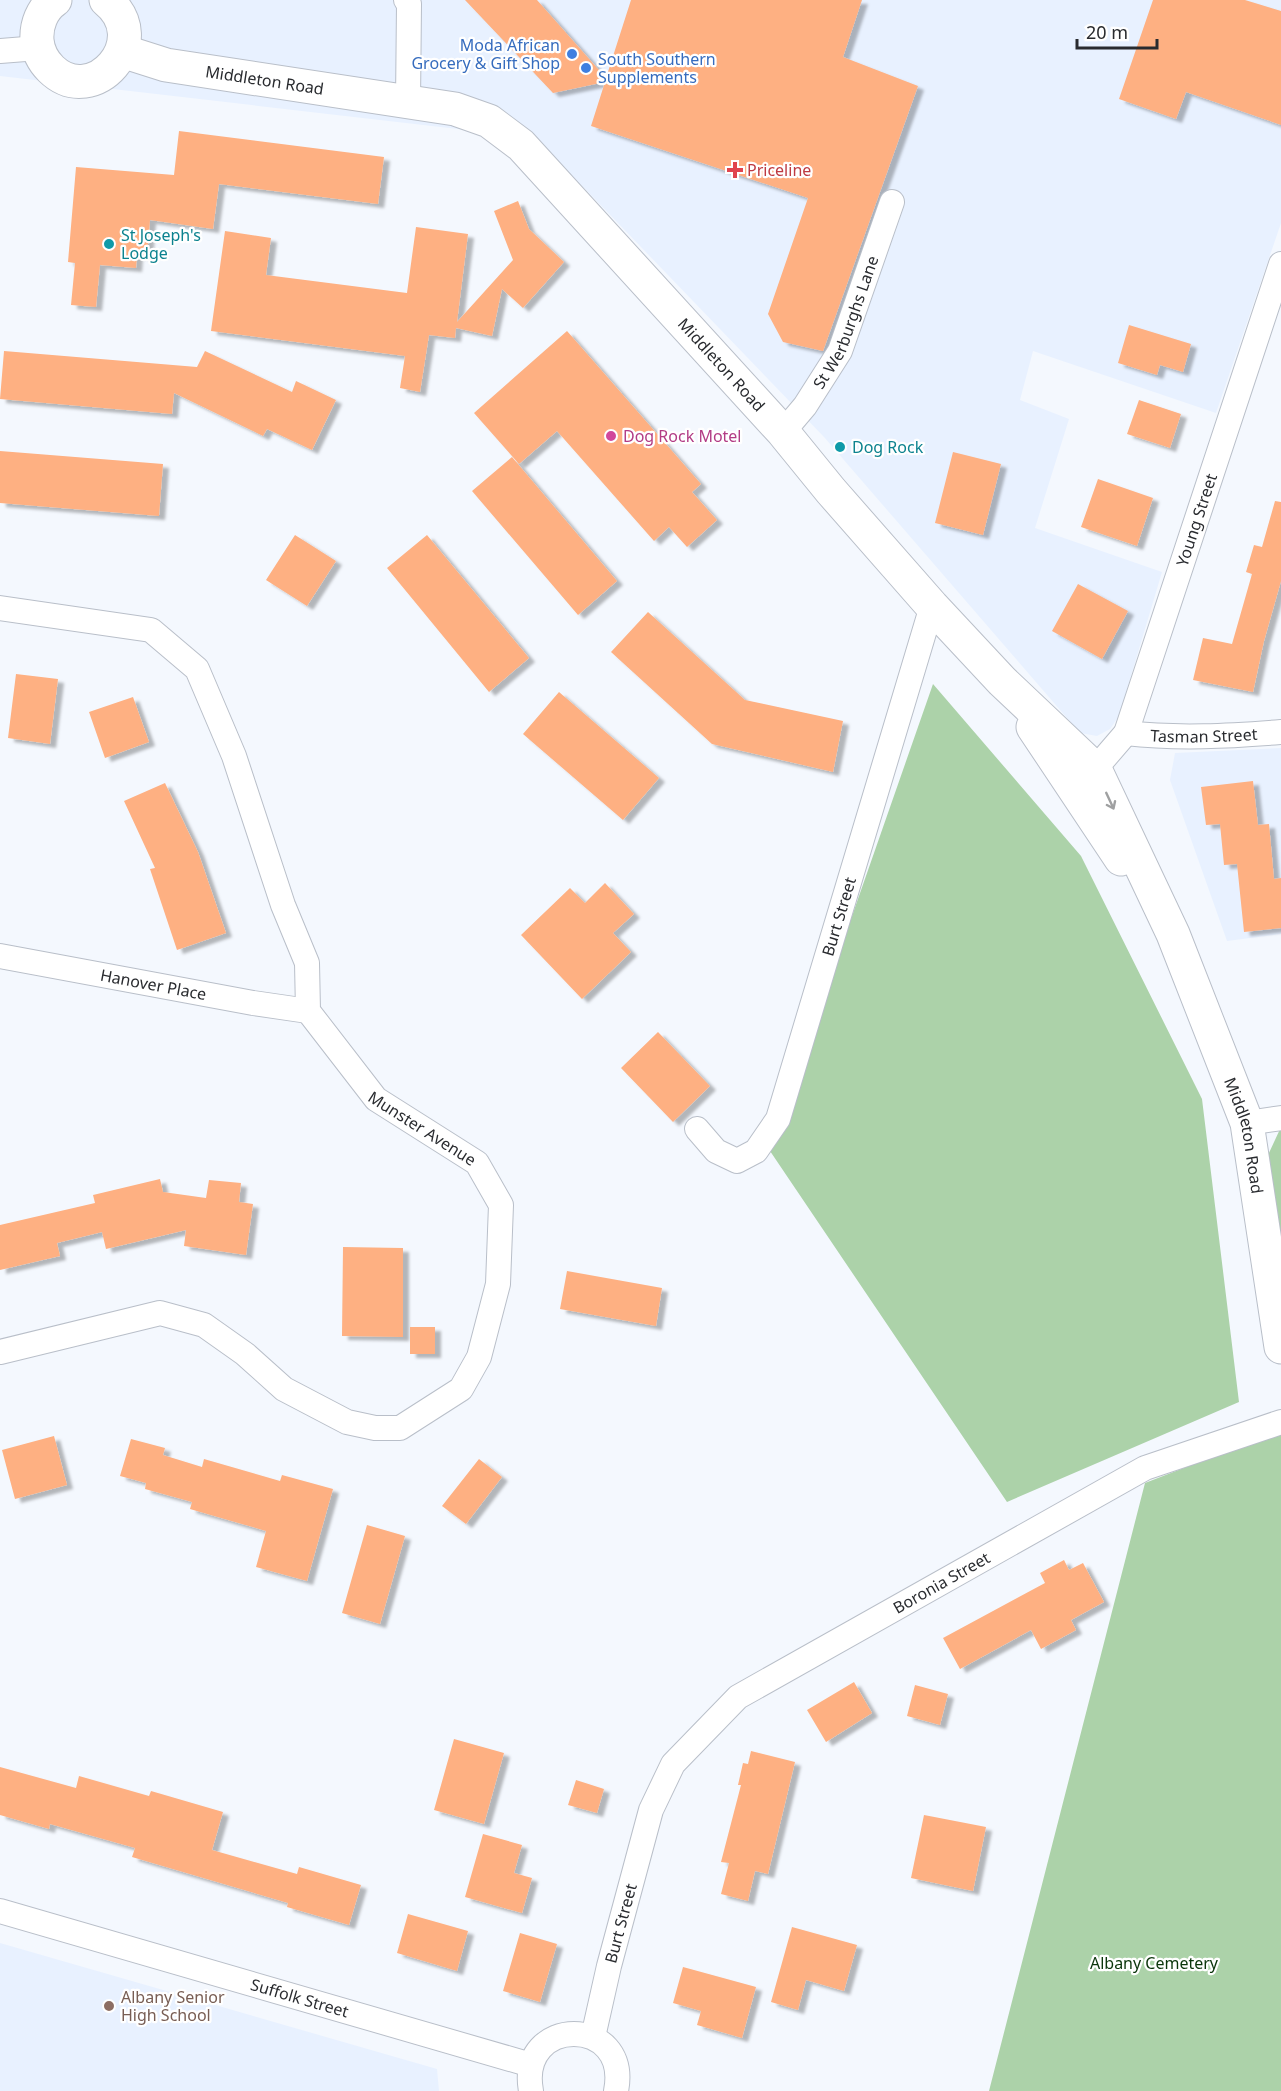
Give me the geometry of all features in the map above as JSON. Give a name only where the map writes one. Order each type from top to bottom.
[{"type":"main road","points":[[53,1],[42,15],[36,31],[38,48],[45,62],[56,74],[71,80],[87,81],[102,75],[114,65],[122,51],[125,35],[122,20],[111,2]]},
{"type":"main road","name":"Middleton Road","points":[[122,51],[166,65],[455,109],[489,121],[521,145],[783,432],[831,491],[1002,681],[1095,769],[1173,934],[1247,1123],[1281,1347]]},
{"type":"main road","name":"Middleton Road","points":[[1002,681],[1094,821],[1173,934]]},
{"type":"street","points":[[406,0],[409,4],[408,102]]},
{"type":"street","points":[[0,51],[38,48]]},
{"type":"street","name":"St Werburghs Lane","points":[[783,432],[805,406],[840,351],[892,202]]},
{"type":"street","name":"Young Street","points":[[1095,769],[1125,733],[1281,264]]},
{"type":"street","name":"Burt Street","points":[[697,1129],[716,1151],[737,1161],[756,1151],[778,1119],[933,606]]},
{"type":"street","points":[[0,608],[151,630],[196,669],[234,756],[283,905],[307,963],[308,1011]]},
{"type":"street","name":"Tasman Street","points":[[1125,733],[1160,737],[1210,737],[1281,732]]},
{"type":"street","name":"Hanover Place","points":[[0,956],[308,1011]]},
{"type":"street","name":"Munster Avenue","points":[[0,1352],[159,1314],[204,1325],[245,1354],[284,1389],[347,1422],[375,1428],[400,1428],[461,1389],[479,1357],[498,1284],[501,1205],[477,1163],[376,1099],[308,1011]]},
{"type":"street","points":[[1247,1123],[1281,1118]]},
{"type":"street","name":"Boronia Street","points":[[651,1810],[673,1764],[738,1697],[1145,1468],[1281,1422]]},
{"type":"street","name":"Burt Street","points":[[593,2037],[609,1966],[651,1810]]},
{"type":"street","name":"Suffolk Street","points":[[0,1911],[531,2065]]},
{"type":"street","points":[[531,2091],[531,2065],[537,2051],[548,2040],[563,2034],[578,2033],[593,2037],[603,2044],[617,2065],[617,2091]]},
{"type":"shaded area","points":[[0,0],[1281,0],[1281,223],[1216,413],[1033,351],[1020,400],[1069,419],[1035,528],[1162,572],[1119,716],[1110,729],[1097,736],[1080,733],[824,437],[536,138],[0,76]]},
{"type":"shaded area","points":[[1281,748],[1281,934],[1227,941],[1170,780],[1175,753]]},
{"type":"shaded area","name":"Albany Senior High School","points":[[0,1943],[437,2069],[439,2091],[0,2091]]},
{"type":"green space","points":[[933,684],[1081,856],[1202,1099],[1239,1402],[1007,1502],[770,1151]]},
{"type":"green space","points":[[1281,1127],[1281,1252],[1268,1155]]},
{"type":"green space","name":"Albany Cemetery","points":[[1281,1435],[1281,2091],[989,2091],[1145,1483],[1233,1449]]},
{"type":"building","points":[[465,0],[537,0],[606,78],[631,0],[862,0],[843,57],[918,86],[823,351],[783,342],[768,314],[808,198],[591,126],[605,82],[553,93]]},
{"type":"building","points":[[1153,0],[1245,0],[1281,11],[1281,125],[1186,92],[1176,119],[1119,99]]},
{"type":"building","points":[[179,131],[384,157],[378,204],[219,184],[213,229],[150,220],[147,256],[137,255],[136,268],[100,265],[96,307],[71,305],[75,263],[68,262],[76,167],[174,175]]},
{"type":"building","points":[[518,201],[529,229],[564,262],[523,308],[502,289],[492,336],[456,328],[455,338],[429,335],[420,392],[400,388],[405,356],[211,331],[225,231],[271,238],[266,275],[407,293],[416,227],[468,234],[457,322],[513,260],[494,211]]},
{"type":"building","points":[[1129,325],[1191,344],[1183,372],[1160,365],[1157,375],[1118,363]]},
{"type":"building","name":"Dog Rock Motel","points":[[567,331],[701,484],[692,492],[717,520],[687,547],[669,527],[654,541],[557,431],[519,464],[474,413]]},
{"type":"building","points":[[4,351],[197,367],[205,351],[292,392],[296,381],[336,400],[312,450],[267,429],[263,436],[174,393],[172,414],[0,399]]},
{"type":"building","points":[[1139,400],[1181,414],[1170,448],[1127,434]]},
{"type":"building","points":[[0,451],[163,464],[159,516],[0,503]]},
{"type":"building","points":[[953,452],[1001,464],[983,535],[935,523]]},
{"type":"building","points":[[512,457],[617,581],[578,615],[472,491]]},
{"type":"building","points":[[1098,479],[1153,498],[1137,546],[1081,527]]},
{"type":"building","points":[[1275,501],[1281,502],[1281,581],[1264,641],[1253,692],[1193,680],[1203,638],[1232,644],[1252,574],[1246,572],[1254,545],[1262,547]]},
{"type":"building","points":[[295,535],[336,561],[307,606],[266,580]]},
{"type":"building","points":[[427,535],[529,658],[489,692],[387,568]]},
{"type":"building","points":[[1078,584],[1128,611],[1102,659],[1052,631]]},
{"type":"building","points":[[648,612],[745,700],[843,721],[833,772],[712,744],[611,652]]},
{"type":"building","points":[[16,674],[58,679],[50,744],[8,738]]},
{"type":"building","points":[[559,692],[659,778],[623,820],[523,734]]},
{"type":"building","points":[[133,697],[149,742],[105,758],[89,712]]},
{"type":"building","points":[[1253,781],[1258,825],[1269,824],[1274,879],[1281,878],[1281,928],[1244,932],[1237,864],[1224,865],[1220,824],[1206,825],[1201,787]]},
{"type":"building","points":[[165,783],[198,852],[226,933],[177,950],[150,869],[155,868],[124,801]]},
{"type":"building","points":[[605,883],[634,914],[613,933],[631,952],[582,999],[521,935],[570,888],[585,903]]},
{"type":"building","points":[[658,1032],[710,1086],[673,1122],[621,1068]]},
{"type":"building","points":[[160,1179],[163,1192],[206,1198],[209,1180],[241,1183],[239,1202],[253,1204],[246,1255],[184,1246],[186,1230],[106,1249],[102,1232],[57,1243],[60,1256],[0,1270],[0,1225],[95,1203],[93,1195]]},
{"type":"building","points":[[343,1247],[403,1248],[403,1337],[342,1336]]},
{"type":"building","points":[[567,1271],[662,1288],[656,1326],[560,1309]]},
{"type":"building","points":[[410,1327],[435,1327],[435,1354],[410,1354]]},
{"type":"building","points":[[54,1436],[67,1485],[15,1499],[2,1450]]},
{"type":"building","points":[[131,1439],[165,1448],[163,1455],[202,1467],[204,1459],[280,1481],[282,1475],[333,1489],[307,1581],[256,1567],[266,1531],[190,1509],[192,1502],[145,1489],[146,1483],[120,1476]]},
{"type":"building","points":[[479,1459],[502,1477],[466,1524],[442,1506]]},
{"type":"building","points":[[367,1525],[405,1536],[380,1624],[342,1613]]},
{"type":"building","points":[[1064,1560],[1069,1570],[1083,1563],[1104,1602],[1071,1620],[1076,1630],[1041,1649],[1031,1630],[960,1669],[943,1638],[1045,1583],[1040,1573]]},
{"type":"building","points":[[854,1682],[872,1713],[826,1742],[807,1710]]},
{"type":"building","points":[[915,1685],[948,1694],[940,1725],[907,1716]]},
{"type":"building","points":[[454,1739],[504,1753],[484,1824],[434,1810]]},
{"type":"building","points":[[751,1751],[795,1762],[768,1874],[755,1871],[748,1901],[721,1894],[729,1863],[721,1862],[741,1785],[738,1785],[743,1763],[748,1764]]},
{"type":"building","points":[[0,1767],[76,1788],[79,1776],[149,1796],[151,1791],[223,1812],[212,1850],[297,1874],[299,1867],[361,1885],[349,1925],[287,1907],[288,1903],[132,1857],[135,1848],[50,1824],[49,1829],[0,1815]]},
{"type":"building","points":[[576,1780],[604,1789],[597,1813],[568,1805]]},
{"type":"building","points":[[924,1815],[986,1827],[973,1891],[911,1878]]},
{"type":"building","points":[[483,1834],[522,1845],[514,1873],[532,1878],[522,1913],[465,1897]]},
{"type":"building","points":[[408,1914],[468,1931],[457,1971],[397,1953]]},
{"type":"building","points":[[792,1927],[857,1945],[844,1991],[806,1980],[798,2010],[771,2002]]},
{"type":"building","points":[[520,1933],[557,1944],[540,2002],[503,1991]]},
{"type":"building","points":[[683,1967],[756,1987],[742,2038],[697,2025],[701,2011],[673,2003]]},
{"type":"place","name":"Moda African Grocery & Gift Shop","points":[[572,54]]},
{"type":"place","name":"South Southern Supplements","points":[[586,68]]},
{"type":"place","name":"Priceline","points":[[735,170]]},
{"type":"place","name":"St Joseph's Lodge","points":[[109,244]]},
{"type":"place","name":"Dog Rock Motel","points":[[611,436]]},
{"type":"place","name":"Dog Rock","points":[[840,447]]},
{"type":"place","name":"Albany Senior High School","points":[[109,2006]]}]
